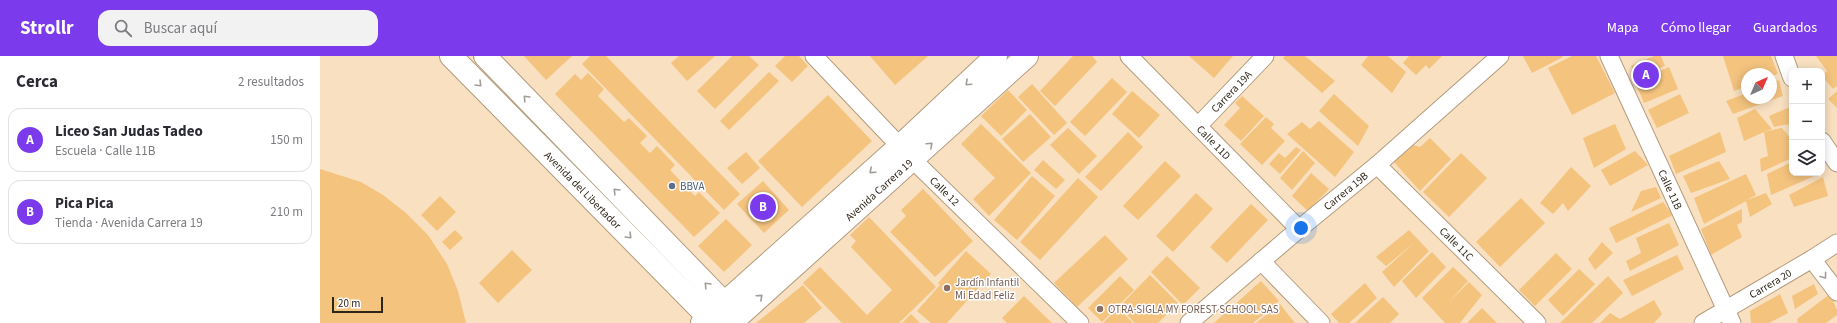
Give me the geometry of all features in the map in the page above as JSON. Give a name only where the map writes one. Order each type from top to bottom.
[{"type":"main road","name":"Avenida del Libertador","points":[[451,56],[708,321]]},
{"type":"main road","name":"Avenida del Libertador","points":[[485,56],[734,316]]},
{"type":"main road","name":"Avenida Carrera 19","points":[[708,321],[734,316],[906,153],[996,56]]},
{"type":"main road","name":"Avenida Carrera 19","points":[[906,153],[1027,56]]},
{"type":"street","name":"Calle 12","points":[[814,56],[906,153],[1080,323]]},
{"type":"street","name":"Calle 11D","points":[[1129,56],[1298,229]]},
{"type":"street","name":"Carrera 19A","points":[[1198,126],[1265,56]]},
{"type":"street","name":"Calle 11B","points":[[1610,56],[1728,316]]},
{"type":"street","points":[[1784,56],[1789,70]]},
{"type":"street","name":"Carrera 19B","points":[[1189,323],[1298,229],[1377,165],[1494,58]]},
{"type":"street","points":[[1825,145],[1837,163]]},
{"type":"street","name":"Calle 11C","points":[[1377,165],[1537,323]]},
{"type":"street","name":"Carrera 20","points":[[1703,323],[1728,316],[1837,243]]},
{"type":"street","points":[[1812,259],[1837,292]]},
{"type":"street","points":[[1261,261],[1320,323]]},
{"type":"building","points":[[524,56],[572,56],[546,80]]},
{"type":"building","points":[[590,56],[606,56],[740,194],[724,210],[582,64]]},
{"type":"building","points":[[679,56],[715,56],[687,81],[671,63]]},
{"type":"building","points":[[732,56],[749,56],[759,65],[715,109],[697,91]]},
{"type":"building","points":[[785,56],[799,56],[808,66],[792,82],[775,66]]},
{"type":"building","points":[[870,56],[928,56],[895,85]]},
{"type":"building","points":[[1073,56],[1092,56],[1097,62],[1055,106],[1040,91]]},
{"type":"building","points":[[1189,56],[1233,56],[1214,78]]},
{"type":"building","points":[[1285,56],[1305,56],[1335,81],[1322,93],[1283,58]]},
{"type":"building","points":[[1368,56],[1388,56],[1406,72],[1392,93],[1361,65]]},
{"type":"building","points":[[1409,56],[1442,56],[1429,69],[1426,65],[1416,75],[1403,63]]},
{"type":"building","points":[[1523,56],[1562,56],[1563,57],[1532,73]]},
{"type":"building","points":[[1572,56],[1596,56],[1615,93],[1572,115],[1548,68]]},
{"type":"building","points":[[1654,56],[1661,56],[1665,66],[1636,78],[1631,66]]},
{"type":"building","points":[[1723,56],[1771,56],[1776,68],[1741,68],[1741,88],[1734,91]]},
{"type":"building","points":[[1816,56],[1837,56],[1837,86],[1833,89],[1825,80],[1825,73],[1827,71]]},
{"type":"building","points":[[1669,67],[1678,89],[1644,103],[1635,82]]},
{"type":"building","points":[[769,72],[779,81],[729,130],[720,121]]},
{"type":"building","points":[[588,73],[604,89],[598,96],[624,122],[629,118],[647,136],[640,143],[650,153],[657,146],[675,165],[670,170],[695,196],[699,192],[720,213],[694,237],[555,94],[575,74],[581,80]]},
{"type":"building","points":[[1112,78],[1127,92],[1085,136],[1070,122]]},
{"type":"building","points":[[1779,80],[1783,96],[1777,98],[1777,81]]},
{"type":"building","points":[[1032,84],[1067,123],[1054,135],[1018,97]]},
{"type":"building","points":[[1008,90],[1027,110],[1001,136],[981,116]]},
{"type":"building","points":[[1132,91],[1160,115],[1139,138],[1112,114]]},
{"type":"building","points":[[1837,91],[1837,108],[1828,99]]},
{"type":"building","points":[[1334,94],[1369,126],[1358,146],[1319,111]]},
{"type":"building","points":[[1680,94],[1689,113],[1657,128],[1648,110]]},
{"type":"building","points":[[828,95],[872,141],[802,207],[758,161]]},
{"type":"building","points":[[1741,95],[1741,104],[1761,104],[1733,114],[1726,101]]},
{"type":"building","points":[[1242,96],[1264,116],[1241,141],[1224,125],[1240,108],[1235,103]]},
{"type":"building","points":[[1789,107],[1789,126],[1788,124],[1774,127],[1769,116]]},
{"type":"building","points":[[1755,109],[1772,129],[1744,141],[1737,118]]},
{"type":"building","points":[[1030,114],[1051,137],[1023,162],[1002,139]]},
{"type":"building","points":[[1266,117],[1274,124],[1271,128],[1285,141],[1262,165],[1240,144]]},
{"type":"building","points":[[1319,121],[1354,152],[1335,177],[1287,134],[1302,122],[1310,129]]},
{"type":"building","points":[[981,124],[1031,173],[989,216],[973,199],[995,178],[961,144]]},
{"type":"building","points":[[1615,124],[1626,149],[1594,168],[1583,138]]},
{"type":"building","points":[[1781,127],[1789,136],[1789,159],[1761,172],[1760,159],[1768,156],[1764,132]]},
{"type":"building","points":[[1068,128],[1097,156],[1079,174],[1050,145]]},
{"type":"building","points":[[1128,132],[1143,147],[1101,191],[1085,177]]},
{"type":"building","points":[[1720,132],[1726,152],[1676,174],[1669,156]]},
{"type":"building","points":[[1430,138],[1451,159],[1420,191],[1394,162],[1410,144],[1420,147]]},
{"type":"building","points":[[1296,147],[1301,150],[1280,174],[1269,164],[1279,153],[1285,158]]},
{"type":"building","points":[[1303,151],[1315,163],[1292,190],[1280,178]]},
{"type":"building","points":[[1635,151],[1648,165],[1610,186],[1601,170]]},
{"type":"building","points":[[746,152],[760,168],[742,184],[727,168]]},
{"type":"building","points":[[1461,153],[1487,178],[1449,217],[1423,192]]},
{"type":"building","points":[[1043,160],[1065,180],[1056,189],[1034,170]]},
{"type":"building","points":[[1165,161],[1181,176],[1138,220],[1123,206]]},
{"type":"building","points":[[1719,161],[1730,179],[1691,193],[1683,176]]},
{"type":"building","points":[[1789,163],[1789,176],[1814,176],[1771,195],[1767,174]]},
{"type":"building","points":[[1571,167],[1591,186],[1568,211],[1563,203],[1553,214],[1540,203]]},
{"type":"building","points":[[320,169],[361,182],[383,195],[406,213],[428,235],[447,264],[458,291],[466,323],[320,323]]},
{"type":"building","points":[[1311,173],[1329,189],[1308,211],[1292,196]]},
{"type":"building","points":[[1746,174],[1756,195],[1747,200],[1766,193],[1772,204],[1750,217],[1746,201],[1704,224],[1694,198]]},
{"type":"building","points":[[1032,176],[1055,196],[1017,240],[994,220]]},
{"type":"building","points":[[1823,177],[1828,196],[1794,207],[1789,195]]},
{"type":"building","points":[[1078,178],[1098,197],[1040,260],[1020,242]]},
{"type":"building","points":[[763,181],[789,210],[764,233],[737,204]]},
{"type":"building","points":[[1656,187],[1661,198],[1631,212],[1641,191]]},
{"type":"building","points":[[923,189],[973,241],[935,277],[890,232],[906,216],[901,210]]},
{"type":"building","points":[[1196,193],[1213,209],[1173,252],[1156,236]]},
{"type":"building","points":[[440,196],[456,212],[437,231],[421,215]]},
{"type":"building","points":[[1521,198],[1545,223],[1500,267],[1476,242]]},
{"type":"building","points":[[1663,202],[1673,215],[1616,243],[1609,228]]},
{"type":"building","points":[[1251,204],[1268,220],[1227,263],[1210,247]]},
{"type":"building","points":[[1742,209],[1742,222],[1737,225],[1742,237],[1711,255],[1701,229]]},
{"type":"building","points":[[869,217],[936,287],[899,323],[842,323],[803,283],[820,267],[867,315],[892,290],[851,247],[856,241],[850,235]]},
{"type":"building","points":[[726,219],[752,245],[724,272],[698,246]]},
{"type":"building","points":[[1669,223],[1679,245],[1630,271],[1626,261],[1641,253],[1636,238]]},
{"type":"building","points":[[455,230],[463,238],[450,250],[442,242]]},
{"type":"building","points":[[1409,230],[1429,251],[1394,287],[1382,272],[1414,243],[1386,266],[1376,257]]},
{"type":"building","points":[[1105,235],[1128,259],[1077,307],[1054,283]]},
{"type":"building","points":[[1602,242],[1613,253],[1595,270],[1588,259]]},
{"type":"building","points":[[512,250],[532,270],[498,303],[479,283]]},
{"type":"building","points":[[966,251],[991,274],[947,323],[931,323],[917,311],[940,285],[938,283]]},
{"type":"building","points":[[1432,252],[1446,267],[1416,298],[1402,281]]},
{"type":"building","points":[[1556,253],[1572,269],[1535,306],[1519,290]]},
{"type":"building","points":[[1677,255],[1684,269],[1632,296],[1623,280]]},
{"type":"building","points":[[1167,256],[1200,288],[1183,305],[1151,272]]},
{"type":"building","points":[[1453,267],[1468,281],[1448,303],[1469,282],[1482,295],[1460,323],[1445,323],[1422,298]]},
{"type":"building","points":[[1579,269],[1595,284],[1563,316],[1548,300]]},
{"type":"building","points":[[1150,275],[1178,303],[1158,323],[1135,323],[1119,307]]},
{"type":"building","points":[[1120,276],[1134,290],[1102,322],[1088,308]]},
{"type":"building","points":[[1608,276],[1623,293],[1592,323],[1560,323]]},
{"type":"building","points":[[1261,281],[1279,301],[1253,323],[1214,323]]},
{"type":"building","points":[[1365,283],[1377,298],[1349,323],[1339,323],[1331,314]]},
{"type":"building","points":[[1814,284],[1818,294],[1795,309],[1792,296]]},
{"type":"building","points":[[803,285],[822,308],[804,323],[756,323]]},
{"type":"building","points":[[1780,294],[1788,313],[1769,323],[1751,323],[1750,311]]},
{"type":"building","points":[[1830,294],[1837,310],[1837,315],[1826,323],[1798,323],[1797,319]]},
{"type":"building","points":[[1024,296],[1052,323],[1007,323],[1002,318]]},
{"type":"building","points":[[1383,297],[1399,314],[1390,323],[1355,323]]},
{"type":"building","points":[[1654,300],[1662,314],[1654,323],[1600,323],[1610,313],[1620,319]]},
{"type":"building","points":[[1280,304],[1295,323],[1256,323]]},
{"type":"building","points":[[1118,308],[1133,323],[1103,323]]},
{"type":"building","points":[[1482,308],[1497,323],[1467,323]]},
{"type":"building","points":[[911,314],[920,323],[902,323]]},
{"type":"place","name":"Liceo San Judas Tadeo","points":[[1646,75]]},
{"type":"place","name":"BBVA","points":[[672,186]]},
{"type":"place","name":"Pica Pica","points":[[763,207]]},
{"type":"place","name":"Jardín Infantil Mi Edad Feliz","points":[[947,288]]},
{"type":"place","name":"OTRA-SIGLA MY FOREST SCHOOL SAS","points":[[1100,309]]}]
